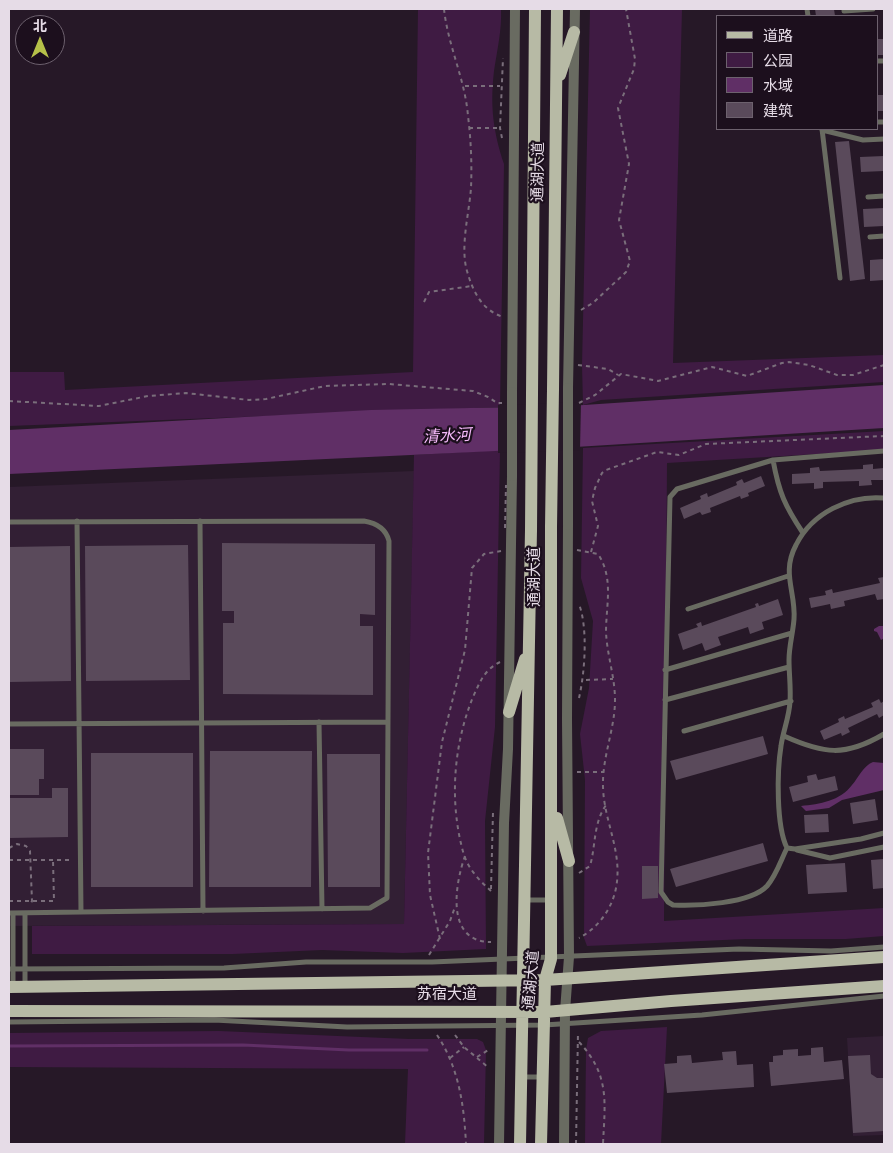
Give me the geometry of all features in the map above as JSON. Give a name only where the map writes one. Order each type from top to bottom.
[{"type":"main road","name":"通湖大道","points":[[520,1144],[531,530],[535,9]]},
{"type":"main road","name":"通湖大道","points":[[541,1144],[546,980],[551,958],[552,900],[551,527],[556,9]]},
{"type":"main road","points":[[556,87],[574,32]]},
{"type":"main road","points":[[509,712],[529,645]]},
{"type":"main road","points":[[552,803],[569,861]]},
{"type":"main road","name":"苏宿大道","points":[[16,987],[546,980],[884,957]]},
{"type":"main road","name":"苏宿大道","points":[[9,1011],[545,1012],[671,1000],[884,986]]},
{"type":"street","points":[[499,1144],[504,822],[509,712],[515,9]]},
{"type":"street","points":[[564,1144],[565,1024],[569,957],[567,719],[568,388],[575,9]]},
{"type":"lane","points":[[844,11],[873,9]]},
{"type":"lane","points":[[822,130],[840,278]]},
{"type":"lane","points":[[826,130],[863,140],[884,139]]},
{"type":"lane","points":[[868,197],[884,196]]},
{"type":"lane","points":[[870,237],[884,236]]},
{"type":"lane","points":[[787,848],[767,886],[754,894],[710,903],[673,905],[668,902],[661,892],[670,497],[677,489],[773,460],[884,451]]},
{"type":"lane","points":[[773,460],[778,490],[786,507],[803,533]]},
{"type":"lane","points":[[787,848],[784,842],[780,815],[778,762],[791,701],[789,667],[795,609],[788,576],[790,559],[803,533],[820,517],[844,503],[860,499],[884,498]]},
{"type":"lane","points":[[77,521],[81,912]]},
{"type":"lane","points":[[200,521],[203,910]]},
{"type":"lane","points":[[9,522],[364,521],[373,522],[388,534],[387,898],[370,908],[11,913],[11,969],[16,987]]},
{"type":"lane","points":[[688,609],[788,576]]},
{"type":"lane","points":[[665,670],[792,633]]},
{"type":"lane","points":[[664,700],[789,667]]},
{"type":"lane","points":[[684,731],[791,701]]},
{"type":"lane","points":[[319,722],[322,909]]},
{"type":"lane","points":[[9,724],[388,722]]},
{"type":"lane","points":[[784,736],[830,752],[851,750],[884,734]]},
{"type":"lane","points":[[794,849],[861,839],[884,833]]},
{"type":"lane","points":[[787,848],[830,858],[884,847]]},
{"type":"lane","points":[[525,900],[552,900]]},
{"type":"lane","points":[[16,987],[25,969],[25,913]]},
{"type":"lane","points":[[11,969],[224,968],[306,962],[524,960],[739,949],[831,951],[884,947]]},
{"type":"lane","points":[[9,1022],[214,1020],[346,1027],[544,1026],[702,1015],[884,996]]},
{"type":"lane","points":[[522,1077],[543,1077]]},
{"type":"path","points":[[444,9],[447,31],[464,86],[469,128],[471,185],[464,256],[473,286],[483,305],[493,314],[507,319]]},
{"type":"path","points":[[576,313],[593,303],[626,272],[630,261],[619,220],[629,164],[618,108],[634,69],[626,9]]},
{"type":"path","points":[[464,86],[501,86]]},
{"type":"path","points":[[469,128],[500,128]]},
{"type":"path","points":[[424,302],[428,292],[473,286]]},
{"type":"path","points":[[576,364],[608,369],[618,375],[629,375],[658,381],[712,367],[747,376],[782,362],[809,365],[837,375],[853,375],[884,365]]},
{"type":"path","points":[[572,403],[582,403],[595,395],[618,375]]},
{"type":"path","points":[[9,401],[99,406],[148,396],[186,393],[250,400],[266,399],[325,386],[389,384],[473,392],[488,396],[497,403],[506,403]]},
{"type":"path","points":[[591,552],[598,526],[592,501],[595,488],[606,470],[657,452],[679,455],[706,444],[884,436]]},
{"type":"path","points":[[440,939],[430,896],[428,854],[442,742],[465,650],[472,568],[484,554],[505,550]]},
{"type":"path","points":[[574,550],[598,554],[604,562],[609,592],[606,632],[615,700],[603,786],[617,851],[618,871],[616,888],[605,914],[594,927],[574,940]]},
{"type":"path","points":[[491,891],[475,876],[464,856],[456,815],[455,776],[460,736],[483,674],[492,666],[504,660]]},
{"type":"path","points":[[586,680],[613,679]]},
{"type":"path","points":[[575,772],[604,772]]},
{"type":"path","points":[[574,874],[590,866],[595,830],[600,813],[606,805]]},
{"type":"path","points":[[9,848],[17,844],[26,846],[30,851],[32,901],[25,913]]},
{"type":"path","points":[[464,856],[456,885],[456,907],[460,921],[472,937],[480,941],[491,942]]},
{"type":"path","points":[[9,860],[81,860]]},
{"type":"path","points":[[9,902],[54,901],[53,860]]},
{"type":"path","points":[[428,962],[433,948],[440,939],[456,907]]},
{"type":"path","points":[[432,1027],[450,1058],[463,1106],[466,1144]]},
{"type":"path","points":[[450,1027],[464,1047],[491,1070]]},
{"type":"path","points":[[578,1041],[596,1062],[603,1081],[605,1092],[603,1144]]},
{"type":"path","points":[[450,1058],[464,1047]]},
{"type":"path","points":[[477,1057],[491,1049]]},
{"type":"shaded area","points":[[414,471],[404,924],[9,926],[9,487]]},
{"type":"shaded area","points":[[884,1036],[884,1135],[853,1136],[847,1038]]},
{"type":"green space","points":[[418,9],[501,9],[492,96],[495,129],[504,164],[500,407],[9,426],[9,372],[64,372],[65,390],[413,372]]},
{"type":"green space","points":[[590,9],[682,9],[673,363],[884,355],[884,382],[601,400],[583,405],[582,365]]},
{"type":"green space","points":[[884,431],[884,450],[667,463],[664,921],[884,908],[884,936],[846,939],[746,939],[587,946],[584,938],[585,780],[580,734],[589,688],[593,621],[581,578],[583,448]]},
{"type":"green space","points":[[500,450],[495,727],[485,821],[486,949],[403,953],[322,950],[233,954],[32,954],[32,926],[404,924],[414,455]]},
{"type":"green space","points":[[667,1027],[661,1144],[585,1144],[586,1050],[588,1038],[601,1031]]},
{"type":"green space","points":[[219,1031],[409,1039],[477,1039],[483,1042],[486,1050],[484,1144],[405,1144],[408,1069],[9,1067],[9,1033]]},
{"type":"water","name":"清水河","points":[[884,385],[884,428],[559,448],[9,474],[9,430],[371,410],[569,406]]},
{"type":"water","points":[[879,626],[884,626],[884,638],[881,640],[877,632],[874,631]]},
{"type":"water","points":[[873,762],[884,763],[884,790],[842,800],[829,808],[806,811],[801,806],[822,803],[842,795],[864,769]]},
{"type":"pier","points":[[581,402],[580,450],[498,453],[498,405]]},
{"type":"building","points":[[815,9],[834,9],[835,15],[816,15]]},
{"type":"building","points":[[878,39],[884,39],[884,55],[878,55]]},
{"type":"building","points":[[878,95],[884,95],[884,111],[878,111]]},
{"type":"building","points":[[849,141],[865,279],[850,281],[835,142]]},
{"type":"building","points":[[884,156],[884,171],[861,172],[860,157]]},
{"type":"building","points":[[884,208],[884,226],[864,227],[863,209]]},
{"type":"building","points":[[884,259],[884,280],[870,281],[870,260]]},
{"type":"building","points":[[873,464],[873,469],[884,468],[884,480],[871,480],[872,485],[859,486],[859,481],[823,482],[823,488],[814,489],[814,483],[792,484],[792,474],[810,473],[810,468],[819,467],[820,471],[863,469],[863,465]]},
{"type":"building","points":[[761,476],[765,486],[748,493],[749,496],[741,499],[740,496],[710,508],[711,512],[702,515],[700,512],[684,519],[680,508],[701,499],[700,496],[707,493],[708,497],[737,485],[736,482],[742,479],[744,483]]},
{"type":"building","points":[[222,543],[375,544],[375,615],[360,614],[360,626],[373,626],[373,695],[223,694],[223,623],[234,623],[234,611],[222,611]]},
{"type":"building","points":[[188,545],[190,680],[86,681],[85,546]]},
{"type":"building","points":[[70,546],[71,681],[9,682],[9,547]]},
{"type":"building","points":[[884,577],[884,599],[877,600],[875,594],[844,601],[845,606],[831,609],[830,604],[811,608],[809,598],[826,595],[825,591],[832,589],[833,593],[880,583],[878,578]]},
{"type":"building","points":[[778,599],[783,615],[762,622],[764,629],[750,634],[748,627],[718,637],[721,645],[705,651],[702,643],[683,650],[678,634],[698,627],[696,624],[701,622],[702,626],[756,607],[755,604],[758,603],[759,606]]},
{"type":"building","points":[[879,699],[881,703],[884,701],[884,715],[879,718],[877,714],[848,728],[850,732],[842,736],[841,733],[824,740],[820,731],[839,722],[838,719],[844,716],[845,719],[873,707],[871,703]]},
{"type":"building","points":[[763,736],[768,754],[676,780],[670,761]]},
{"type":"building","points":[[10,749],[44,749],[44,779],[39,779],[39,795],[9,795]]},
{"type":"building","points":[[210,751],[312,751],[311,887],[209,887]]},
{"type":"building","points":[[91,753],[193,753],[193,887],[91,887]]},
{"type":"building","points":[[327,754],[380,754],[380,887],[328,887]]},
{"type":"building","points":[[816,774],[818,780],[835,776],[838,790],[793,802],[789,787],[808,782],[807,776]]},
{"type":"building","points":[[52,788],[68,788],[68,837],[9,838],[9,798],[52,798]]},
{"type":"building","points":[[875,799],[878,820],[853,824],[850,803]]},
{"type":"building","points":[[828,814],[829,832],[805,833],[804,815]]},
{"type":"building","points":[[763,843],[768,861],[676,887],[670,869]]},
{"type":"building","points":[[884,859],[884,888],[873,889],[871,860]]},
{"type":"building","points":[[845,863],[847,892],[808,894],[806,865]]},
{"type":"building","points":[[642,866],[658,866],[658,898],[642,899]]},
{"type":"building","points":[[823,1047],[824,1062],[842,1060],[844,1079],[771,1086],[769,1062],[773,1062],[773,1056],[783,1055],[783,1050],[798,1049],[798,1056],[811,1055],[811,1048]]},
{"type":"building","points":[[736,1051],[737,1065],[753,1064],[754,1087],[667,1093],[664,1064],[677,1063],[677,1056],[691,1055],[692,1063],[723,1060],[722,1052]]},
{"type":"building","points":[[870,1055],[871,1074],[877,1078],[884,1078],[884,1131],[853,1133],[848,1056]]},
{"type":"waterway","points":[[9,1046],[243,1045],[349,1050],[427,1050]]}]
